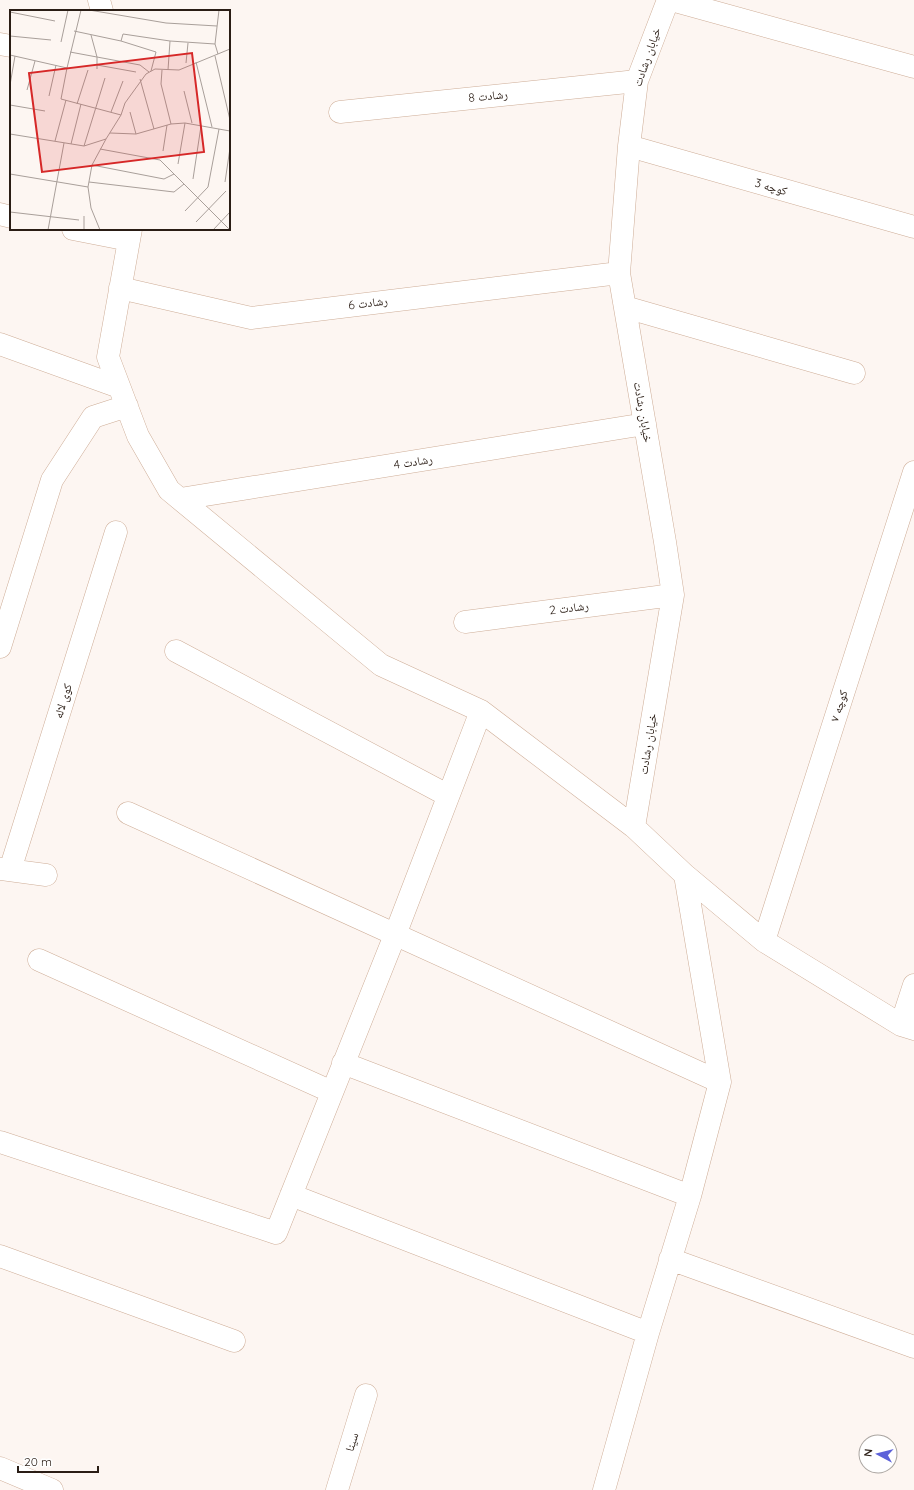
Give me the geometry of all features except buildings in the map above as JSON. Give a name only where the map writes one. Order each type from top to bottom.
[{"type":"street","points":[[99,0],[102,10]]},
{"type":"street","name":"خیابان رشادت","points":[[634,827],[673,595],[619,273],[629,146],[637,81],[668,0]]},
{"type":"street","points":[[672,0],[914,67]]},
{"type":"street","points":[[0,44],[10,46]]},
{"type":"street","name":"رشادت 8","points":[[340,112],[637,81]]},
{"type":"street","name":"کوچه 3","points":[[629,146],[914,227]]},
{"type":"street","points":[[0,214],[10,217]]},
{"type":"street","points":[[84,230],[130,234],[108,357],[138,436],[169,490],[382,665],[481,711],[634,827],[685,875],[764,941],[907,1027],[914,985]]},
{"type":"street","name":"رشادت 6","points":[[120,288],[251,318],[619,273]]},
{"type":"street","points":[[625,307],[854,373]]},
{"type":"street","points":[[0,344],[123,396]]},
{"type":"street","points":[[0,648],[52,480],[93,417],[123,396]]},
{"type":"street","name":"رشادت 4","points":[[180,499],[645,424]]},
{"type":"street","name":"کوچه ۷","points":[[764,941],[914,472]]},
{"type":"street","name":"کوی لاله","points":[[5,870],[116,532]]},
{"type":"street","name":"رشادت 2","points":[[465,622],[673,595]]},
{"type":"street","points":[[176,651],[447,795]]},
{"type":"street","points":[[0,1142],[276,1232],[395,935],[447,795],[481,711]]},
{"type":"street","points":[[128,813],[720,1082]]},
{"type":"street","points":[[5,870],[46,875]]},
{"type":"street","points":[[604,1490],[648,1333],[690,1196],[720,1082],[685,875]]},
{"type":"street","points":[[39,960],[332,1092]]},
{"type":"street","points":[[343,1063],[690,1196]]},
{"type":"street","points":[[291,1195],[648,1333]]},
{"type":"street","points":[[0,1256],[234,1340]]},
{"type":"street","points":[[670,1259],[914,1348]]},
{"type":"street","name":"سینا","points":[[337,1490],[366,1394]]},
{"type":"street","points":[[0,1468],[52,1490]]}]
